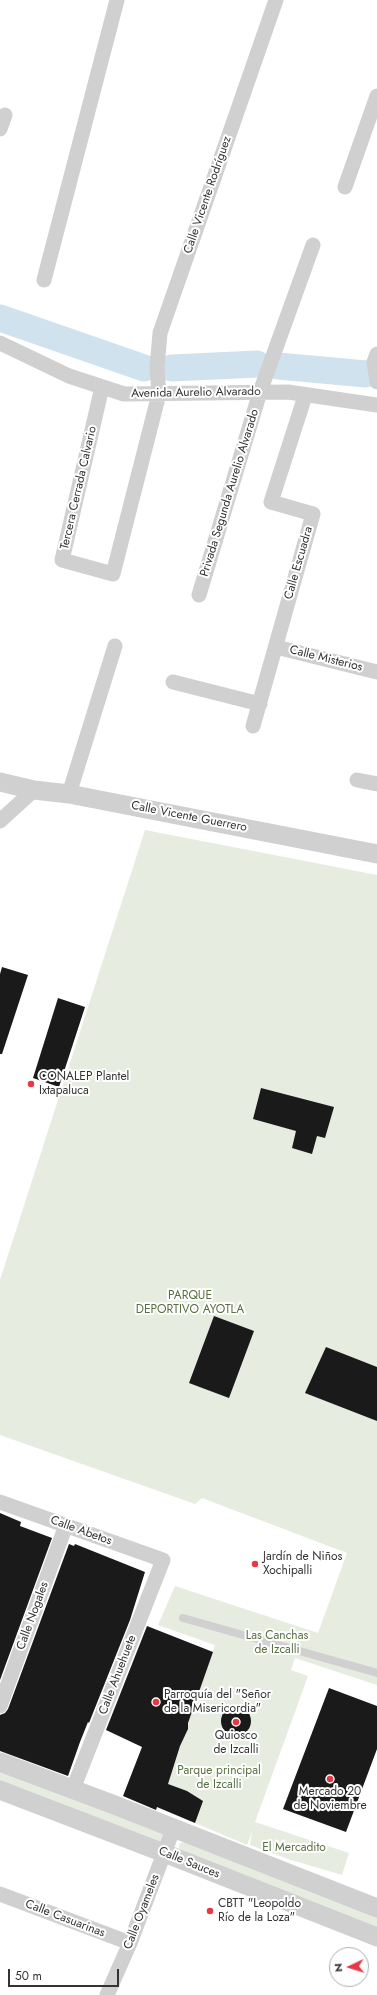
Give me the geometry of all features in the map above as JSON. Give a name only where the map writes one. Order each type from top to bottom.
[{"type":"street","points":[[44,280],[117,0]]},
{"type":"street","name":"Calle Vicente Rodríguez","points":[[113,574],[159,394],[157,368],[160,333],[276,0]]},
{"type":"street","points":[[345,187],[377,96]]},
{"type":"street","name":"Privada Segunda Aurelio Alvarado","points":[[199,595],[260,392],[313,245]]},
{"type":"street","name":"Avenida Aurelio Alvarado","points":[[0,345],[69,376],[124,394],[288,392],[306,396],[377,405]]},
{"type":"street","points":[[377,354],[374,362],[377,382]]},
{"type":"street","name":"Tercera Cerrada Calvario","points":[[102,387],[62,560],[113,574]]},
{"type":"street","name":"Calle Escuadra","points":[[276,647],[313,514],[271,502],[306,396]]},
{"type":"street","points":[[69,794],[115,646]]},
{"type":"street","points":[[253,726],[276,647]]},
{"type":"street","name":"Calle Misterios","points":[[276,647],[377,672]]},
{"type":"street","points":[[173,682],[260,704]]},
{"type":"street","points":[[357,780],[377,784]]},
{"type":"street","name":"Calle Vicente Guerrero","points":[[0,782],[34,790],[69,794],[377,854]]},
{"type":"street","points":[[0,821],[34,790]]},
{"type":"street","name":"Calle Abetos","points":[[0,1502],[162,1560]]},
{"type":"street","name":"Calle Nogales","points":[[0,1706],[66,1525]]},
{"type":"street","name":"Calle Ahuehuete","points":[[73,1790],[162,1560]]},
{"type":"street","points":[[0,1762],[174,1827],[377,1908]]},
{"type":"street","name":"Calle Sauces","points":[[0,1790],[377,1937]]},
{"type":"street","name":"Calle Oyameles","points":[[107,1995],[130,1943],[174,1827]]},
{"type":"street","name":"Calle Casuarinas","points":[[0,1894],[130,1943]]},
{"type":"lane","points":[[183,1618],[377,1674]]},
{"type":"green space","name":"PARQUE DEPORTIVO AYOTLA","points":[[145,830],[377,875],[377,1685],[295,1658],[291,1670],[308,1676],[255,1822],[349,1853],[342,1875],[288,1859],[250,1845],[252,1832],[247,1845],[157,1807],[215,1645],[158,1625],[175,1586],[318,1633],[347,1553],[202,1498],[195,1504],[0,1435],[0,1280]]},
{"type":"green space","points":[[0,1770],[162,1832],[165,1836],[161,1843],[0,1782]]},
{"type":"green space","points":[[185,1841],[377,1916],[377,1927],[182,1851],[179,1848],[179,1844]]},
{"type":"building","points":[[2,967],[28,975],[2,1054],[0,1054],[0,974]]},
{"type":"building","points":[[58,998],[85,1007],[59,1087],[33,1078]]},
{"type":"building","points":[[261,1088],[334,1107],[325,1138],[317,1136],[312,1154],[292,1148],[296,1131],[253,1119]]},
{"type":"building","points":[[214,1316],[254,1331],[229,1398],[189,1383]]},
{"type":"building","points":[[326,1347],[377,1367],[377,1421],[305,1393]]},
{"type":"building","points":[[0,1513],[21,1522],[20,1526],[52,1538],[0,1680]]},
{"type":"building","points":[[69,1544],[74,1546],[75,1544],[145,1572],[130,1620],[80,1742],[68,1776],[0,1751],[0,1715],[5,1713],[8,1709]]},
{"type":"building","name":"Parroquía del \"Señor de la Misericordia\"","points":[[147,1626],[213,1652],[168,1784],[187,1791],[203,1801],[195,1823],[157,1807],[156,1810],[123,1796],[142,1747],[106,1730]]},
{"type":"building","name":"Mercado 20 de Noviembre","points":[[329,1688],[377,1706],[377,1749],[346,1832],[283,1809]]},
{"type":"building","name":"Quiosco de Izcalli","points":[[236,1706],[242,1707],[250,1715],[250,1727],[242,1735],[236,1736],[230,1735],[222,1727],[221,1721],[222,1715],[230,1707]]},
{"type":"waterway","points":[[0,318],[144,368]]},
{"type":"waterway","points":[[172,368],[257,364]]},
{"type":"waterway","points":[[278,366],[366,374]]},
{"type":"place","name":"CONALEP Plantel Ixtapaluca","points":[[31,1084]]},
{"type":"place","name":"Jardín de Niños Xochipalli","points":[[255,1564]]},
{"type":"place","name":"Parroquía del \"Señor de la Misericordia\"","points":[[156,1702]]},
{"type":"place","name":"Quiosco de Izcalli","points":[[236,1722]]},
{"type":"place","name":"Mercado 20 de Noviembre","points":[[330,1779]]},
{"type":"place","name":"CBTT \"Leopoldo Río de la Loza\"","points":[[210,1911]]},
{"type":"park label","name":"Las Canchas de Izcalli","points":[[277,1643]]},
{"type":"park label","name":"Parque principal de Izcalli","points":[[219,1778]]},
{"type":"park label","name":"El Mercadito","points":[[294,1848]]}]
